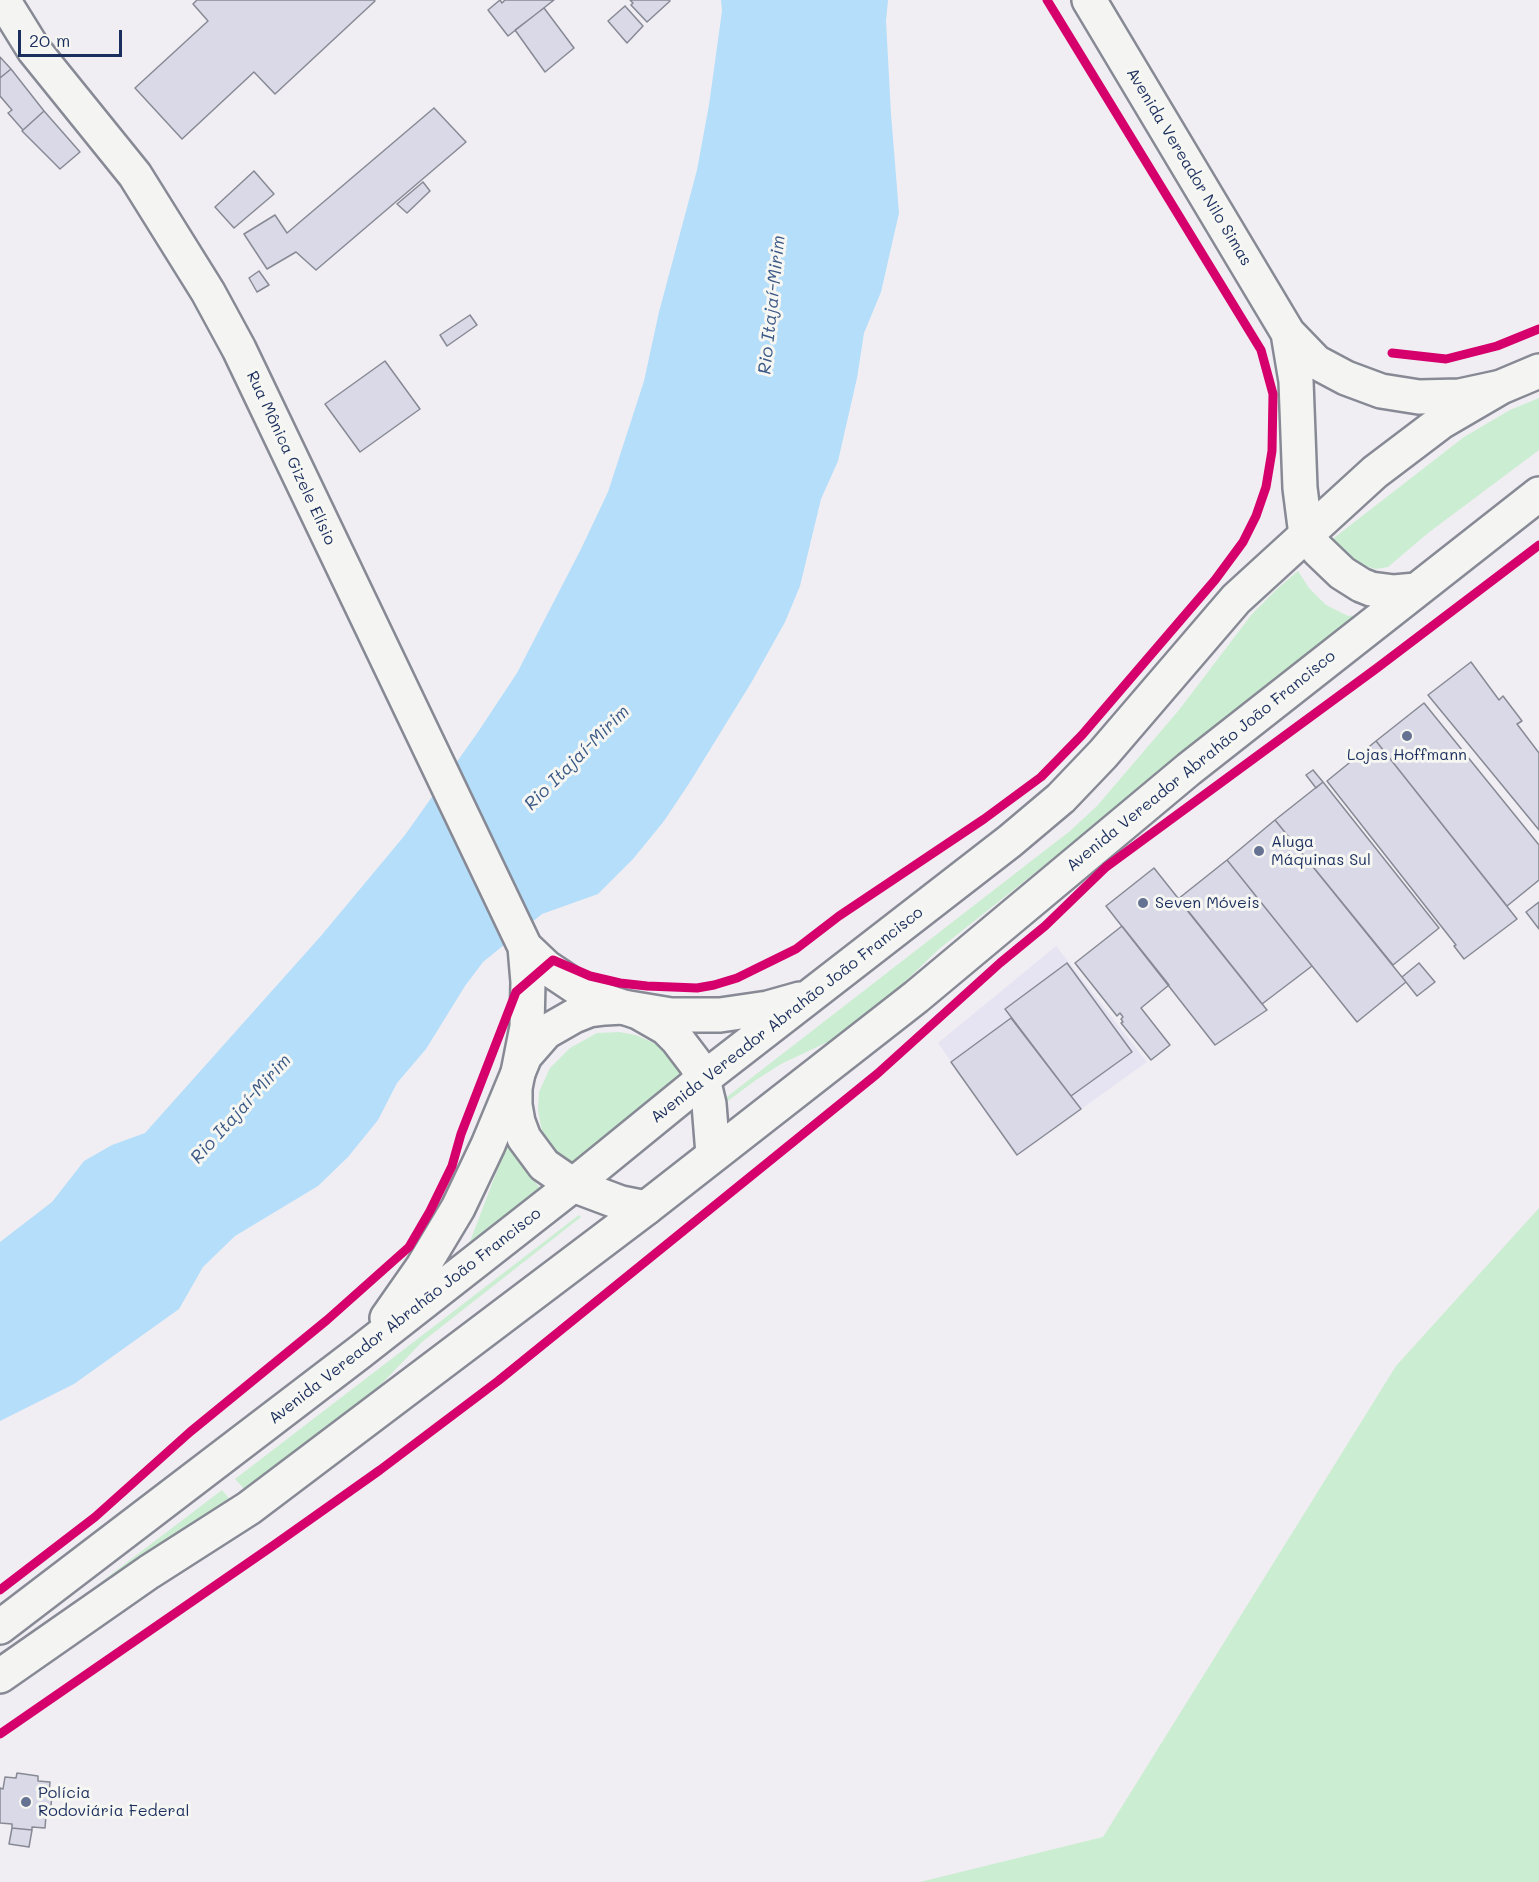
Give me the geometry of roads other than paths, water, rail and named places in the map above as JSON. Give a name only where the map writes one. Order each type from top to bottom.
[{"type":"main road","name":"Rua Mônica Gizele Elísio","points":[[3,0],[34,50],[135,175],[208,292],[239,349],[519,936],[528,1004],[527,1027],[515,1088],[515,1105],[524,1138],[544,1165],[573,1185],[613,1200],[646,1208]]},
{"type":"main road","name":"Avenida Vereador Nilo Simas","points":[[1089,0],[1288,333],[1316,362],[1346,378],[1381,391],[1419,397],[1460,396],[1502,387]]},
{"type":"main road","name":"Avenida Vereador Nilo Simas","points":[[1288,333],[1296,381],[1300,488],[1306,535]]},
{"type":"main road","name":"Avenida Vereador Abrahão João Francisco","points":[[0,1627],[360,1352],[573,1185],[703,1079],[1010,841],[1061,798],[1103,754],[1236,599],[1375,472],[1441,422],[1502,387],[1539,371]]},
{"type":"main road","name":"Avenida Vereador Abrahão João Francisco","points":[[0,1676],[149,1572],[249,1508],[646,1208],[916,997],[1189,769],[1539,494]]},
{"type":"main road","points":[[1306,535],[1342,573],[1361,585],[1394,592],[1416,590]]},
{"type":"main road","name":"Rua Mônica Gizele Elísio","points":[[519,936],[563,980],[602,1000],[638,1012],[666,1028],[688,1051],[703,1079],[709,1104],[713,1154]]},
{"type":"main road","points":[[360,1352],[403,1297],[441,1239],[474,1177],[518,1071],[535,1044],[559,1023],[589,1011],[623,1007],[671,1015],[720,1015],[768,1008],[815,993]]},
{"type":"water","name":"Rio Itajaí-Mirim","points":[[721,0],[888,0],[886,21],[899,213],[881,292],[864,333],[857,378],[838,461],[821,499],[800,586],[785,622],[751,683],[690,782],[664,821],[633,859],[598,894],[542,914],[483,962],[465,986],[426,1049],[397,1083],[378,1120],[348,1157],[318,1186],[235,1236],[203,1267],[179,1309],[74,1384],[0,1421],[0,1242],[52,1202],[84,1161],[112,1145],[145,1133],[320,937],[405,835],[478,732],[517,673],[581,549],[608,492],[644,381],[659,312],[697,170],[709,105],[722,11]]},
{"type":"place","name":"Lojas Hoffmann","points":[[1407,736]]},
{"type":"place","name":"Aluga Máquinas Sul","points":[[1259,851]]},
{"type":"place","name":"Seven Móveis","points":[[1143,903]]},
{"type":"place","name":"Polícia Rodoviária Federal","points":[[26,1802]]}]
